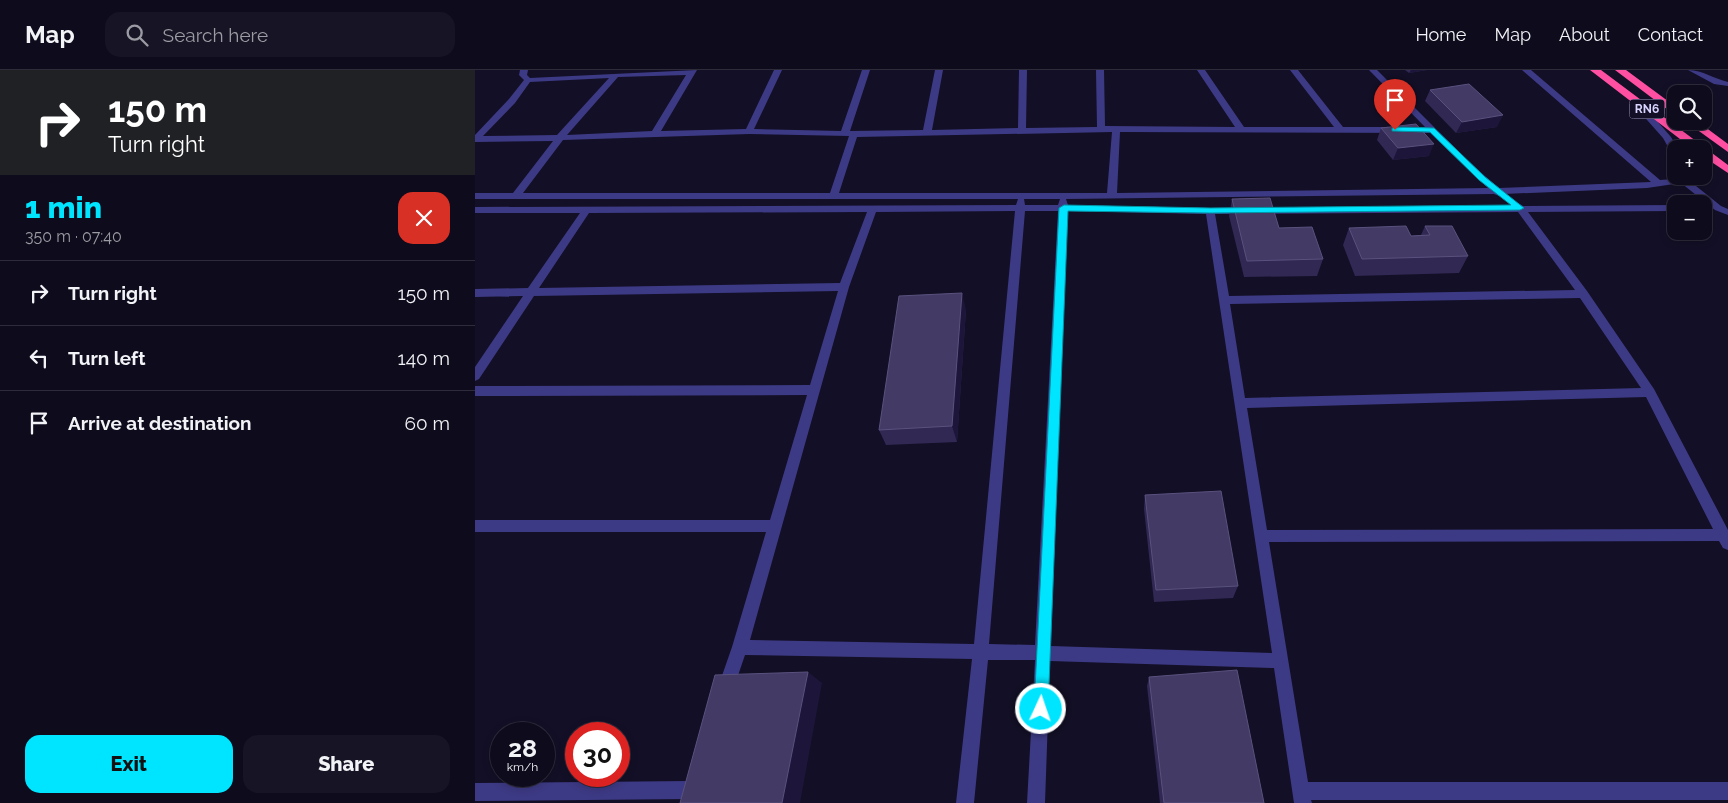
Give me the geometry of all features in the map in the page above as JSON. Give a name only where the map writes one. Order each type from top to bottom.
[{"type":"highway","name":"RN6","points":[[1595,70],[1688,140]]},
{"type":"highway","name":"RN6","points":[[1620,70],[1667,105]]},
{"type":"highway","points":[[1702,130],[1728,149]]},
{"type":"highway","points":[[1712,158],[1728,170]]},
{"type":"street","points":[[524,70],[523,75],[528,80],[692,72]]},
{"type":"street","points":[[749,131],[778,70]]},
{"type":"street","points":[[833,197],[865,70]]},
{"type":"street","points":[[927,132],[939,70]]},
{"type":"street","points":[[1023,70],[1023,132]]},
{"type":"street","points":[[1100,70],[1101,129]]},
{"type":"street","points":[[1201,70],[1241,129]]},
{"type":"street","points":[[1294,70],[1340,129]]},
{"type":"street","points":[[1261,536],[1725,540],[1650,392],[1583,294],[1520,208],[1496,191],[1373,70]]},
{"type":"street","points":[[1526,70],[1659,184]]},
{"type":"street","points":[[1692,70],[1717,82],[1728,84]]},
{"type":"street","points":[[655,133],[692,72]]},
{"type":"street","points":[[516,196],[572,122],[616,75]]},
{"type":"street","points":[[475,139],[512,101],[528,80]]},
{"type":"street","points":[[1633,99],[1669,140]]},
{"type":"street","points":[[475,139],[749,131],[849,134],[1101,129],[1432,130]]},
{"type":"street","points":[[1112,196],[1116,130]]},
{"type":"street","points":[[1063,202],[1112,196],[1581,189],[1667,182]]},
{"type":"street","points":[[1693,185],[1723,210]]},
{"type":"street","points":[[475,196],[833,197],[1063,202],[1210,210],[1667,208]]},
{"type":"street","points":[[475,210],[873,208],[1021,202]]},
{"type":"street","points":[[965,803],[981,651],[1021,202]]},
{"type":"street","points":[[1036,803],[1063,202]]},
{"type":"street","points":[[721,701],[740,647],[844,287],[873,208]]},
{"type":"street","points":[[475,376],[587,209]]},
{"type":"street","points":[[1210,210],[1302,797],[1728,790]]},
{"type":"street","points":[[475,293],[844,287]]},
{"type":"street","points":[[1225,300],[1583,294]]},
{"type":"street","points":[[475,391],[815,390]]},
{"type":"street","points":[[1241,404],[1650,392]]},
{"type":"street","points":[[475,526],[774,526]]},
{"type":"street","points":[[740,647],[981,651],[1281,661]]},
{"type":"street","points":[[475,792],[690,791]]},
{"type":"building","points":[[1469,84],[1503,115],[1462,122],[1430,90]]},
{"type":"building","points":[[1416,124],[1434,144],[1398,148],[1381,128]]},
{"type":"building","points":[[1270,198],[1279,228],[1312,227],[1323,259],[1247,261],[1232,199]]},
{"type":"building","points":[[1406,226],[1411,236],[1430,235],[1425,226],[1452,226],[1468,256],[1362,259],[1349,228]]},
{"type":"building","points":[[962,293],[952,426],[879,430],[899,296]]},
{"type":"building","points":[[1221,491],[1238,586],[1156,590],[1145,495]]},
{"type":"building","points":[[1237,670],[1264,803],[1164,803],[1149,677]]},
{"type":"building","points":[[808,672],[782,803],[680,803],[715,675]]},
{"type":"route","points":[[1041,709],[1064,208],[1210,210],[1520,208],[1482,179],[1432,130],[1395,130]]}]
